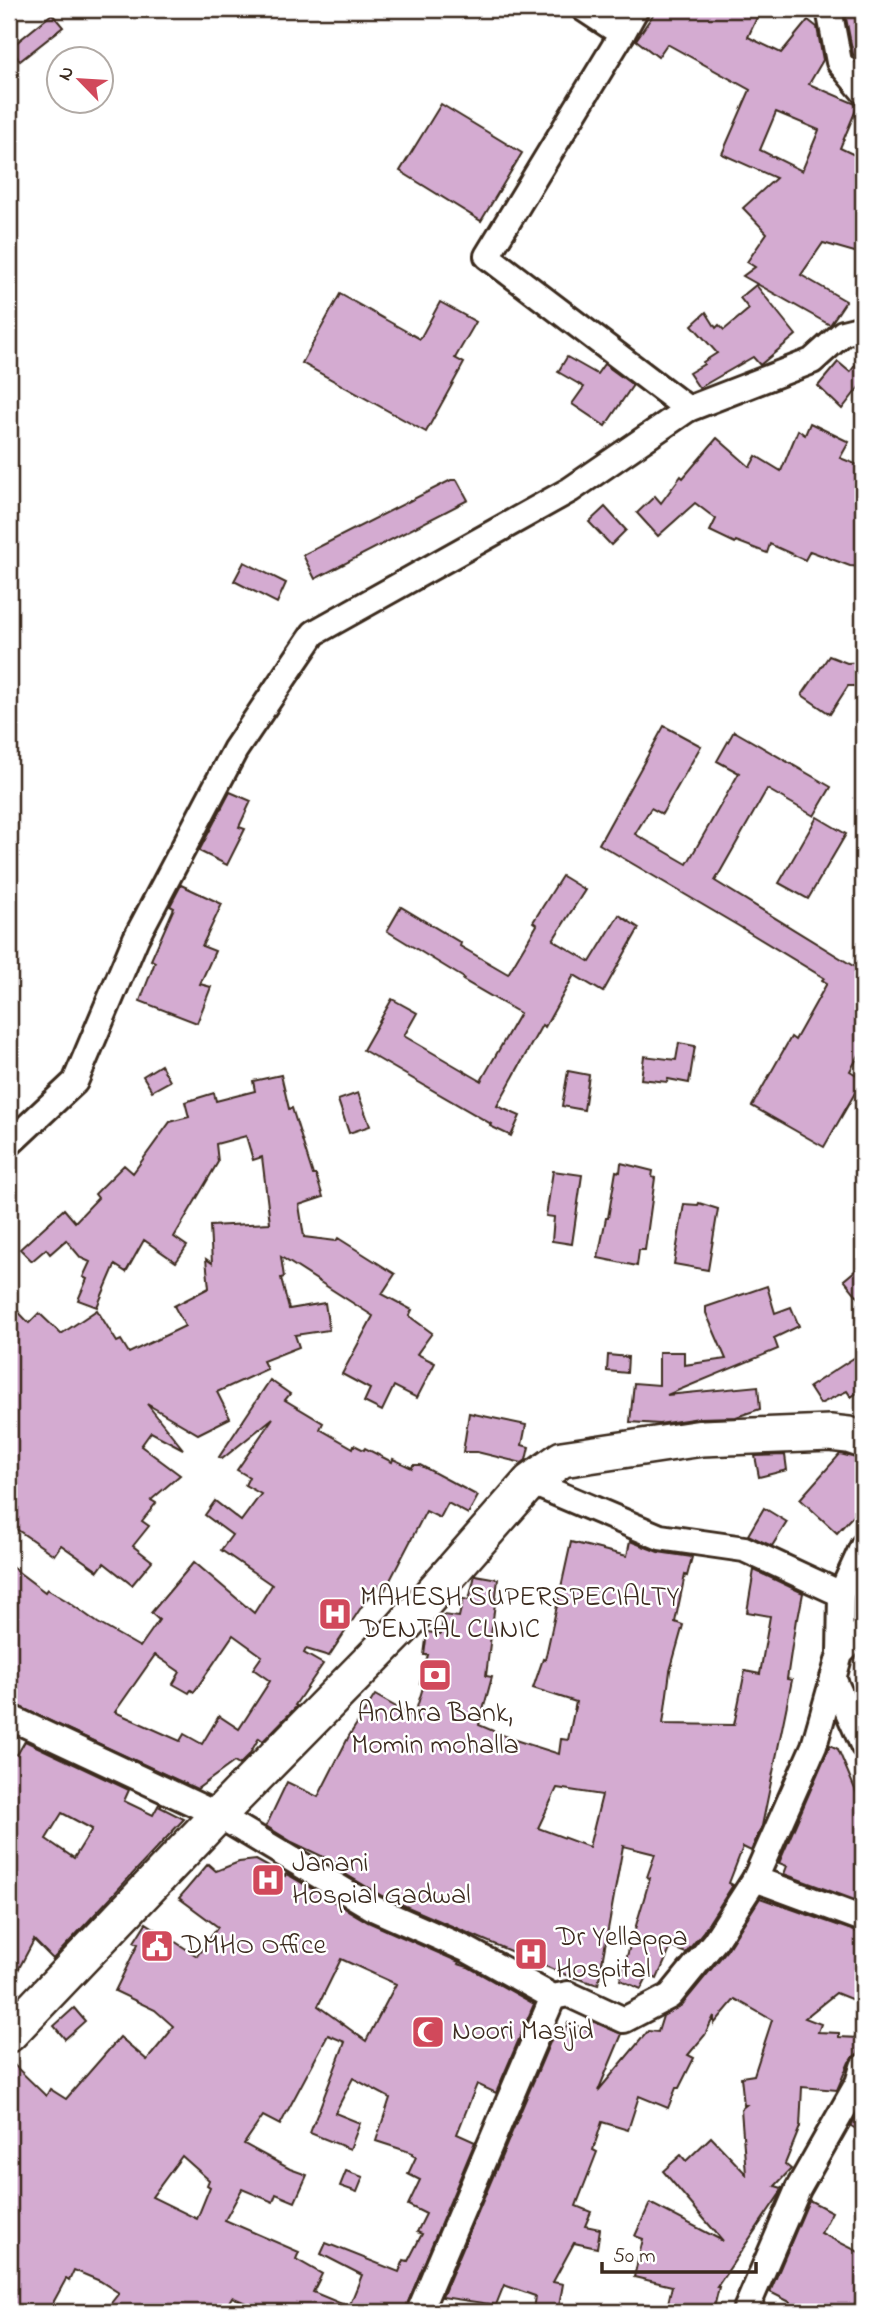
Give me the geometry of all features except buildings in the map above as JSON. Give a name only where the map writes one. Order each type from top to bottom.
[{"type":"main road","points":[[9,2034],[218,1815],[401,1629],[530,1482],[562,1459],[702,1438],[830,1433],[863,1440]]},
{"type":"street","points":[[584,9],[622,34]]},
{"type":"street","points":[[636,9],[486,256],[688,409]]},
{"type":"street","points":[[829,9],[839,62],[863,91]]},
{"type":"street","points":[[9,1144],[75,1082],[136,938],[229,762],[314,633],[570,490],[688,409],[812,361],[853,330],[863,351]]},
{"type":"street","points":[[530,1482],[660,1537],[744,1549],[841,1594]]},
{"type":"street","points":[[9,1717],[218,1815],[375,1909],[466,1949],[554,1997],[568,1994],[624,2020],[670,1996],[715,1941],[755,1880],[814,1746],[837,1666],[841,1594],[863,1546]]},
{"type":"street","points":[[837,1666],[863,1631]]},
{"type":"street","points":[[837,1666],[863,1745]]},
{"type":"street","points":[[755,1880],[863,1919]]},
{"type":"street","points":[[419,2312],[554,1997]]},
{"type":"street","points":[[745,2312],[798,2189],[858,2083],[863,2067]]},
{"type":"place","name":"MAHESH SUPERSPECIALTY DENTAL CLINIC","points":[[335,1614]]},
{"type":"place","name":"Andhra Bank, Momin mohalla","points":[[435,1675]]},
{"type":"place","name":"Janani Hospial Gadwal","points":[[268,1880]]},
{"type":"place","name":"DMHO Office","points":[[157,1946]]},
{"type":"place","name":"Dr Yellappa Hospital","points":[[531,1954]]},
{"type":"place","name":"Noori Masjid","points":[[428,2032]]}]
